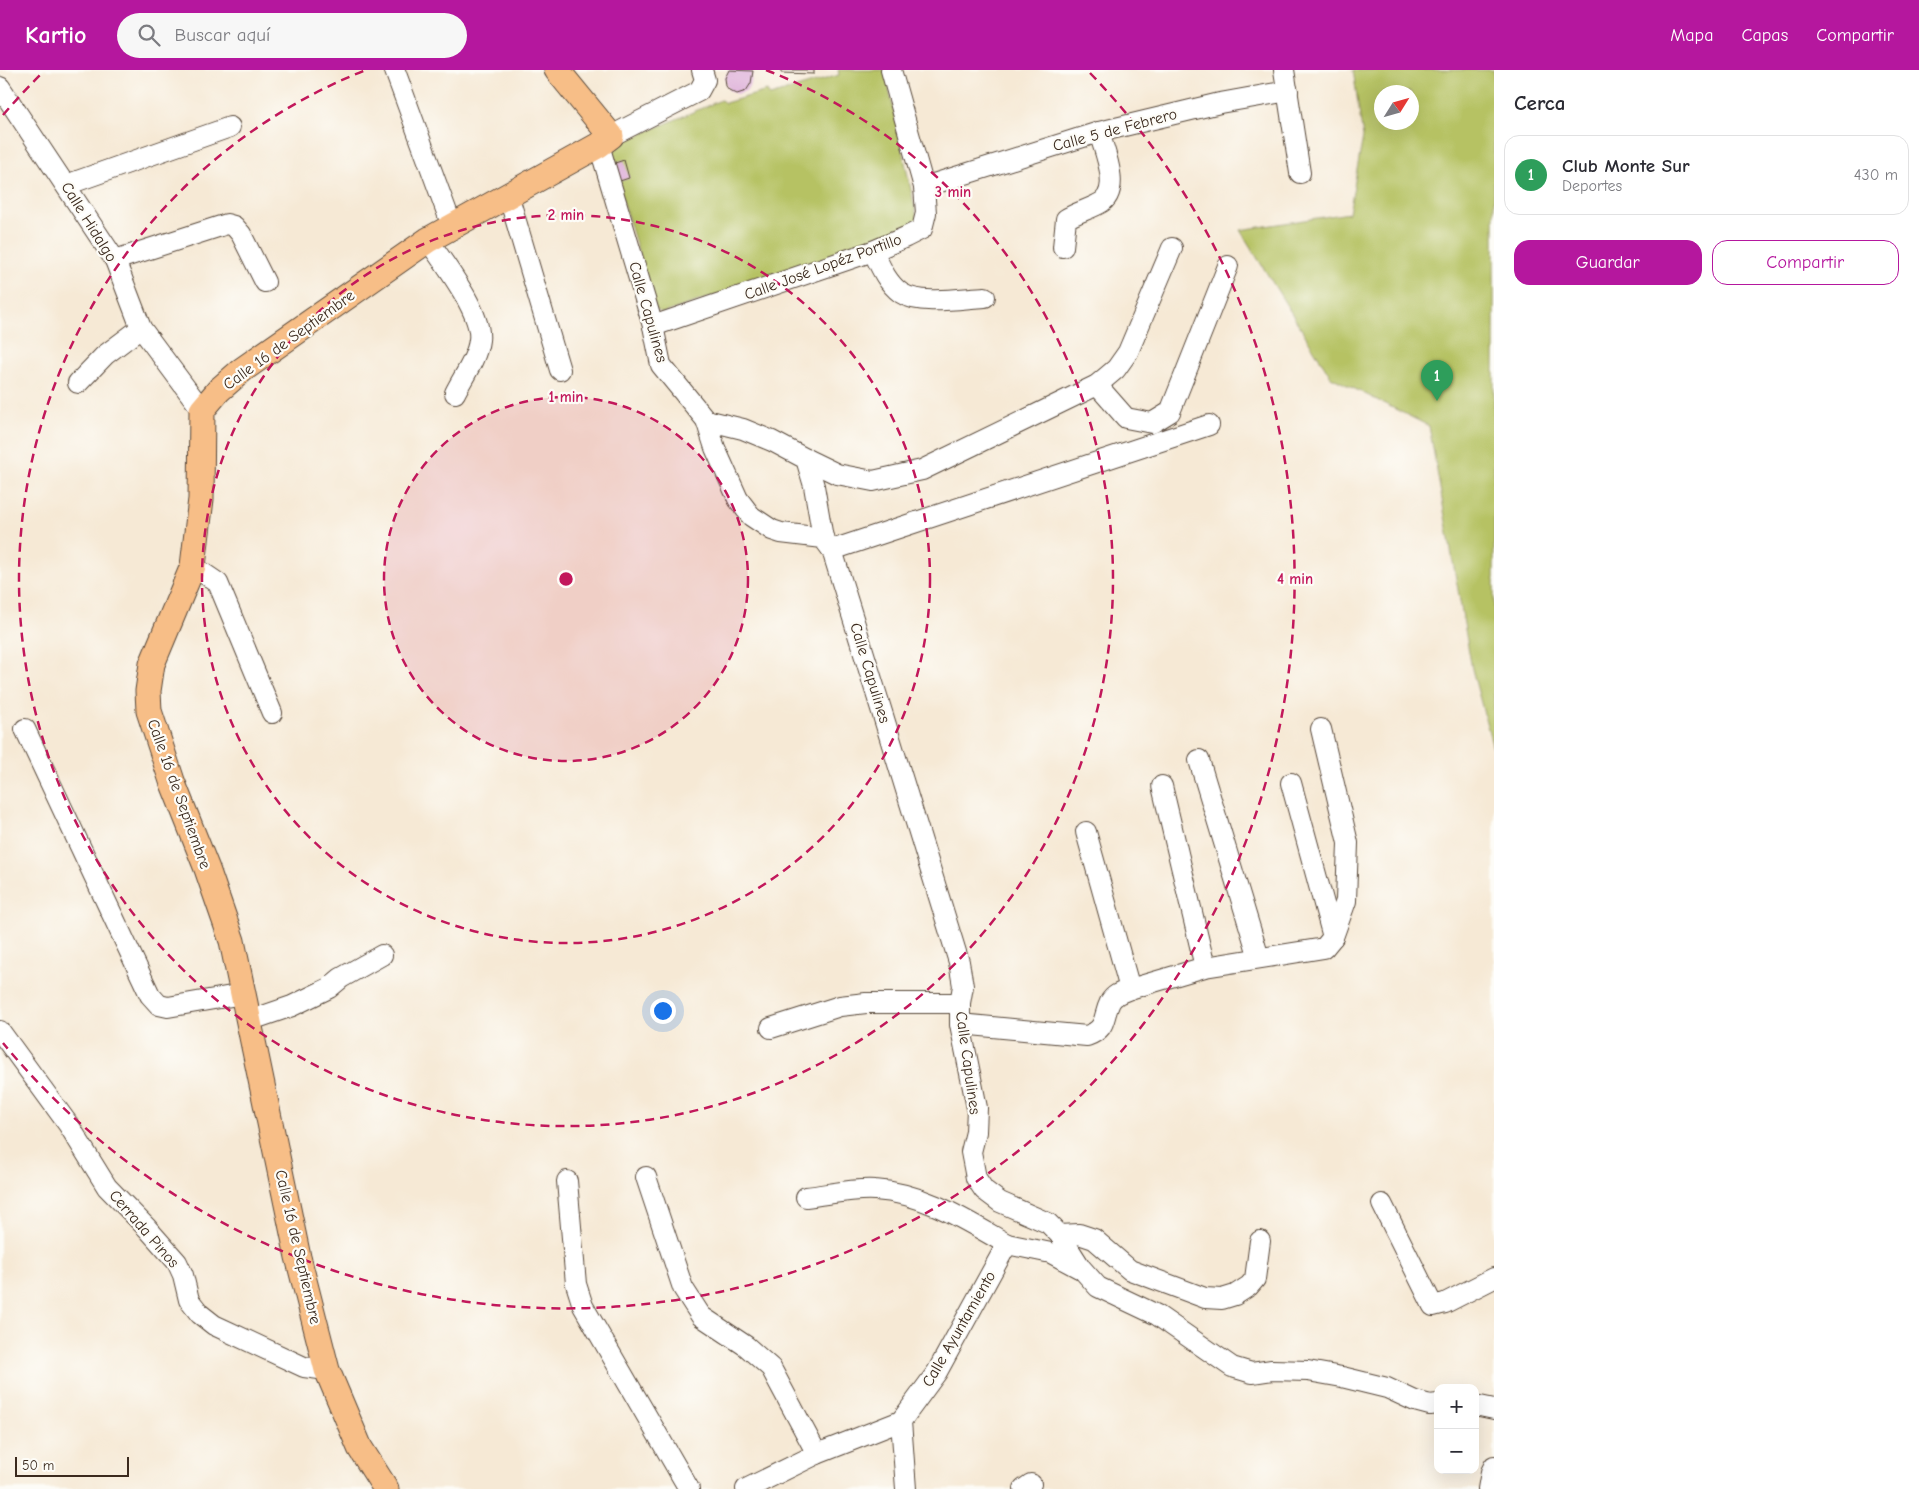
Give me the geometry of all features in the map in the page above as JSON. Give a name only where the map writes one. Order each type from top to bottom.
[{"type":"main road","points":[[557,70],[605,140]]},
{"type":"main road","name":"Calle 16 de Septiembre","points":[[386,1489],[360,1448],[327,1370],[298,1257],[243,994],[228,932],[207,869],[172,781],[149,711],[148,691],[152,664],[193,566],[201,499],[202,410],[219,390],[242,370],[428,240],[605,140]]},
{"type":"street","name":"Calle 16 de Septiembre","points":[[605,140],[699,91],[705,80],[702,70]]},
{"type":"street","name":"Calle José Lopéz Portillo","points":[[653,326],[873,251],[922,229],[926,213],[924,187],[891,70]]},
{"type":"street","points":[[1284,70],[1300,172]]},
{"type":"street","points":[[395,71],[452,226]]},
{"type":"street","name":"Calle Hidalgo","points":[[0,87],[115,260],[141,328],[202,410]]},
{"type":"street","name":"Calle 5 de Febrero","points":[[924,187],[1099,132],[1220,103],[1288,91]]},
{"type":"street","points":[[66,185],[230,127]]},
{"type":"street","points":[[1063,247],[1066,219],[1102,201],[1111,191],[1112,180],[1099,132]]},
{"type":"street","name":"Calle Capulines","points":[[605,140],[661,364],[706,420],[715,448],[738,499],[751,516],[772,530],[827,544],[1209,425]]},
{"type":"street","points":[[508,194],[560,370]]},
{"type":"street","points":[[115,260],[227,224],[234,226],[241,234],[265,282]]},
{"type":"street","points":[[428,240],[466,297],[478,326],[479,340],[455,393]]},
{"type":"street","points":[[706,420],[743,429],[837,474],[873,481],[922,470],[1097,385],[1116,369],[1128,352],[1172,248]]},
{"type":"street","points":[[873,251],[884,273],[902,294],[929,300],[985,297]]},
{"type":"street","points":[[1097,385],[1126,418],[1152,423],[1170,412],[1228,266]]},
{"type":"street","points":[[78,383],[105,355],[141,328]]},
{"type":"street","points":[[806,459],[827,544]]},
{"type":"street","name":"Calle Capulines","points":[[827,544],[959,962],[963,986],[960,1002],[960,1024],[977,1108],[976,1132],[971,1152],[976,1178],[984,1190],[1000,1202],[1048,1223],[1060,1235],[1081,1268],[1098,1287],[1157,1315],[1232,1367],[1252,1373],[1272,1370],[1308,1371],[1342,1377],[1387,1388],[1416,1402],[1434,1404]]},
{"type":"street","points":[[193,566],[218,583],[272,713]]},
{"type":"street","points":[[25,729],[150,995],[159,1005],[168,1007],[243,994]]},
{"type":"street","points":[[960,1024],[1086,1036],[1095,1032],[1104,1024],[1110,1000],[1118,993],[1205,967],[1324,948],[1333,937],[1346,901],[1348,843],[1321,729]]},
{"type":"street","points":[[1199,760],[1259,958]]},
{"type":"street","points":[[1291,783],[1333,937]]},
{"type":"street","points":[[1162,786],[1205,967]]},
{"type":"street","points":[[1086,832],[1130,989]]},
{"type":"street","points":[[248,1021],[292,1006],[329,988],[341,978],[382,955]]},
{"type":"street","points":[[771,1028],[840,1006],[866,1003],[960,1002]]},
{"type":"street","name":"Cerrada Pinos","points":[[0,1031],[68,1124],[107,1187],[177,1262],[183,1275],[189,1300],[200,1314],[214,1325],[304,1367],[327,1370]]},
{"type":"street","points":[[646,1177],[687,1295],[701,1316],[746,1346],[771,1368],[818,1454]]},
{"type":"street","points":[[567,1181],[576,1284],[583,1306],[689,1489]]},
{"type":"street","points":[[806,1197],[874,1190],[921,1199],[949,1211],[1007,1244],[1051,1253],[1081,1268]]},
{"type":"street","points":[[1382,1204],[1432,1306],[1444,1303],[1494,1278]]},
{"type":"street","points":[[1060,1235],[1079,1234],[1094,1239],[1130,1270],[1204,1298],[1222,1299],[1235,1295],[1249,1286],[1255,1279],[1260,1240]]},
{"type":"street","name":"Calle Ayuntamiento","points":[[901,1421],[937,1372],[1007,1244]]},
{"type":"street","points":[[1479,1406],[1494,1409]]},
{"type":"street","points":[[746,1489],[818,1454],[901,1421],[906,1489]]},
{"type":"street","points":[[1488,1489],[1494,1466]]},
{"type":"green space","points":[[838,70],[885,70],[919,227],[663,313],[656,310],[609,155],[625,141],[721,100],[725,103],[767,91],[770,96],[839,75]]},
{"type":"green space","points":[[1353,70],[1494,70],[1494,752],[1472,669],[1429,426],[1331,377],[1240,230],[1349,213],[1363,137]]},
{"type":"building","points":[[729,70],[753,71],[751,83],[746,91],[737,94],[729,90],[726,86],[725,78]]},
{"type":"building","points":[[781,70],[814,70],[814,74],[781,73]]},
{"type":"building","points":[[624,160],[629,178],[617,182],[612,164]]},
{"type":"place","name":"Club Monte Sur","points":[[1437,401]]}]
